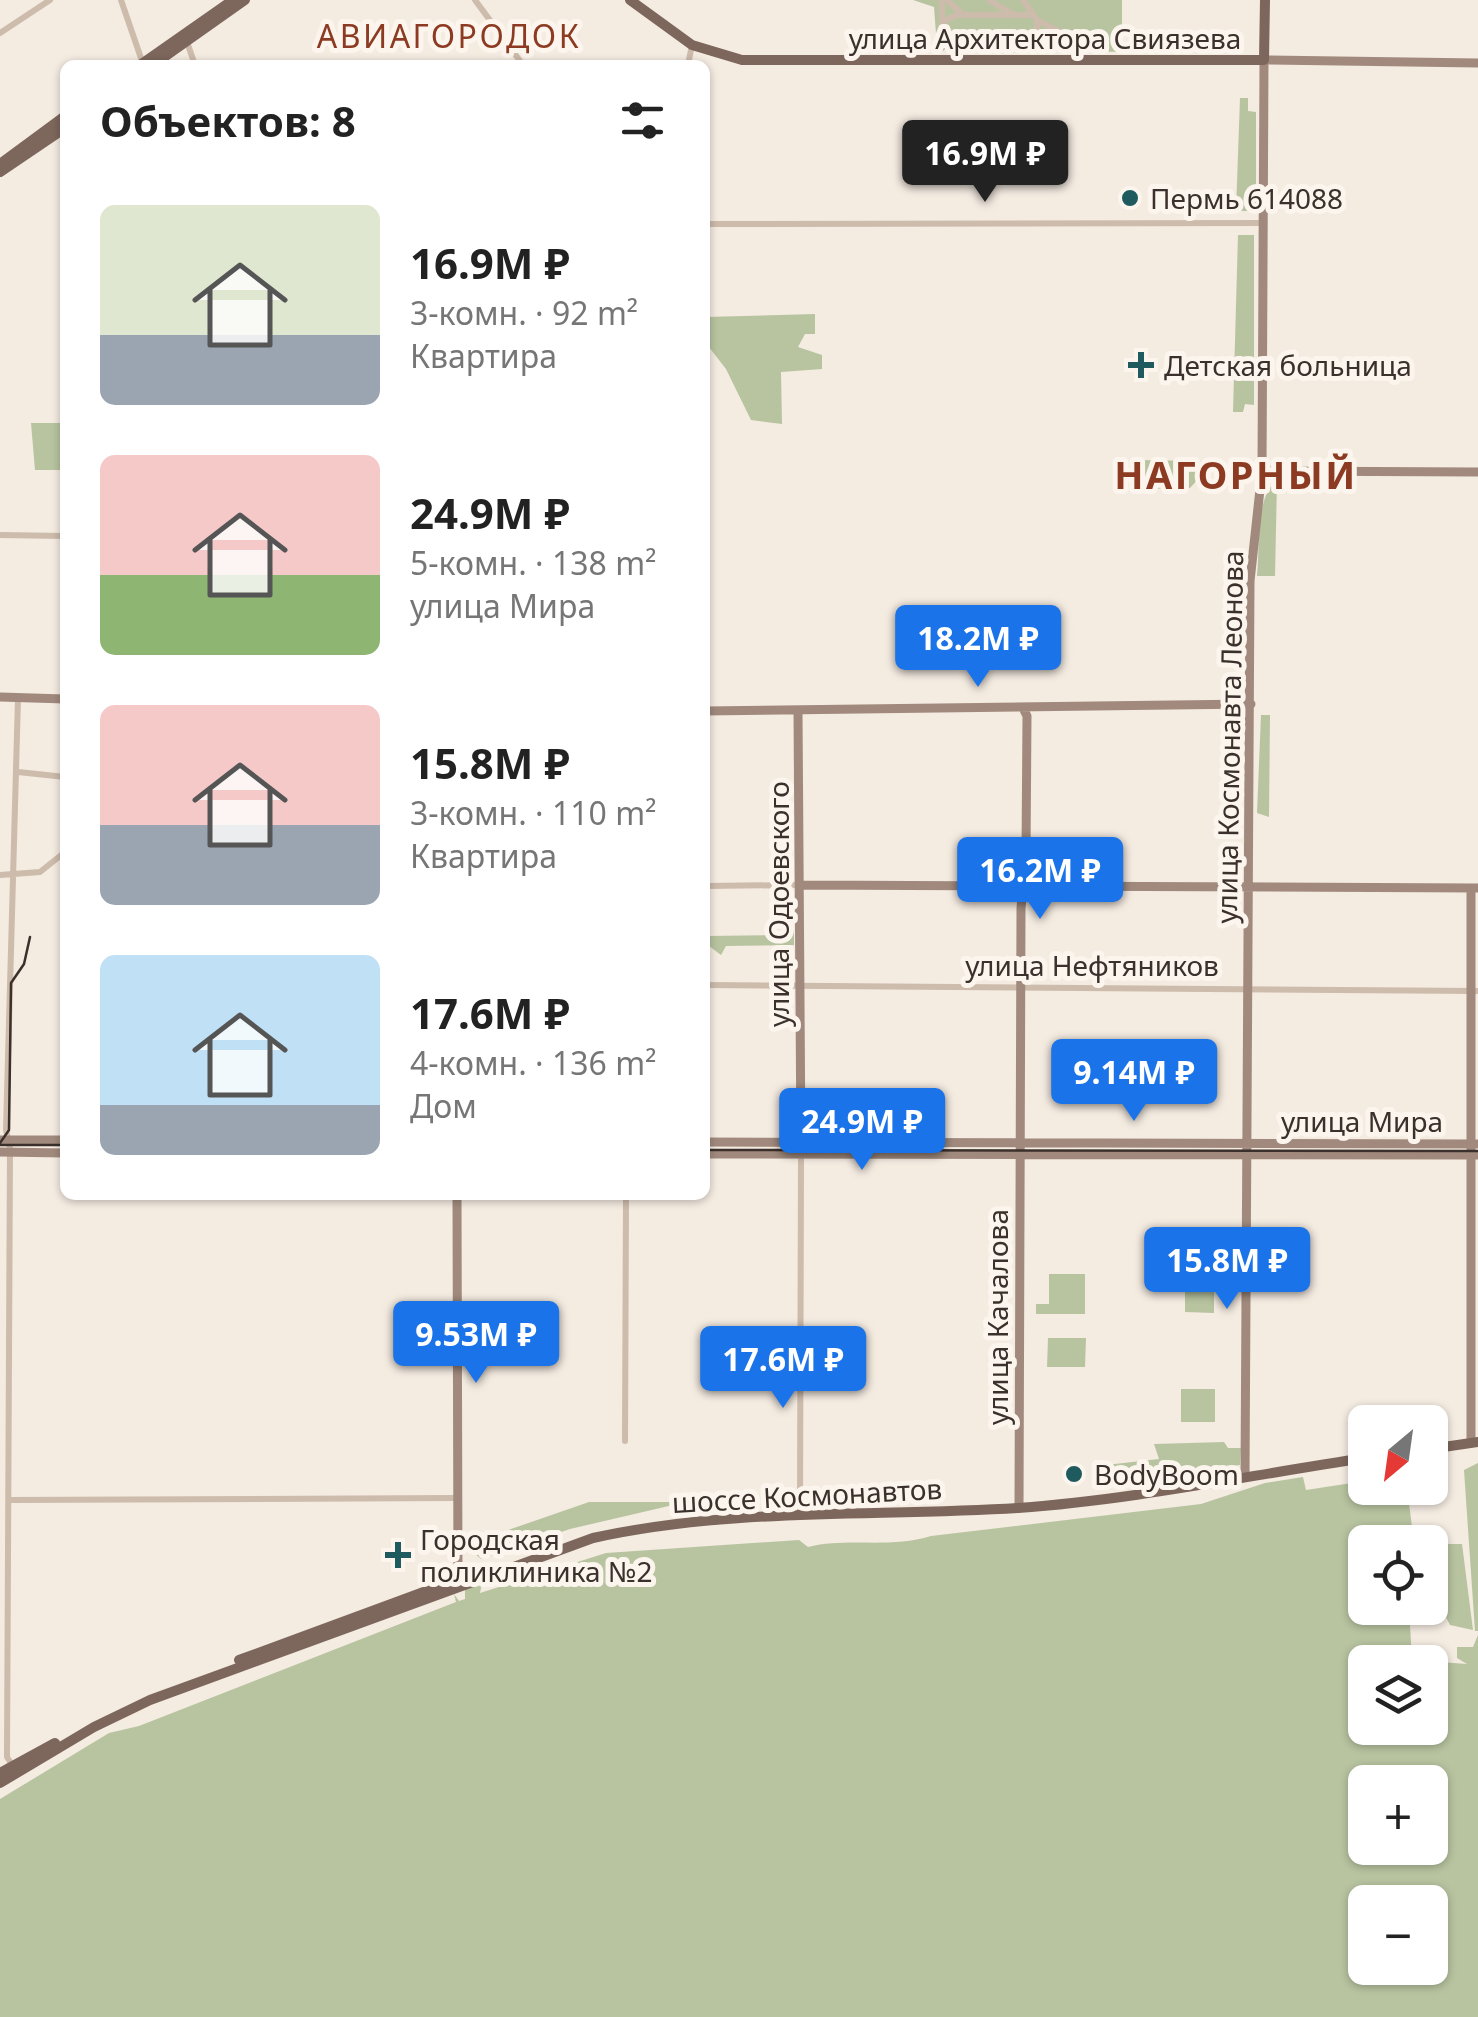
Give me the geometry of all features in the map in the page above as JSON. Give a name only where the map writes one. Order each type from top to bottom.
[{"type":"main road","points":[[152,60],[234,0]]},
{"type":"main road","points":[[154,60],[244,0]]},
{"type":"main road","name":"улица Архитектора Свиязева","points":[[630,0],[692,46],[742,60],[1478,62]]},
{"type":"main road","name":"улица Космонавта Леонова","points":[[1244,1473],[1251,566],[1262,471],[1265,0]]},
{"type":"main road","points":[[0,164],[60,120]]},
{"type":"main road","points":[[0,172],[60,131]]},
{"type":"main road","points":[[1262,471],[1478,472]]},
{"type":"main road","points":[[0,697],[60,699]]},
{"type":"main road","points":[[710,711],[1251,704]]},
{"type":"main road","name":"улица Качалова","points":[[1019,1505],[1021,988],[1027,716],[1022,708]]},
{"type":"main road","name":"улица Одоевского","points":[[798,712],[802,1148]]},
{"type":"main road","points":[[801,885],[1475,888],[1474,1440],[1448,1444]]},
{"type":"main road","points":[[4,1140],[60,1140]]},
{"type":"main road","name":"улица Мира","points":[[710,1142],[802,1148],[1473,1150]]},
{"type":"main road","name":"улица Мира","points":[[710,1154],[802,1148]]},
{"type":"main road","points":[[5,1152],[60,1152]]},
{"type":"main road","points":[[457,1200],[458,1583]]},
{"type":"main road","name":"шоссе Космонавтов","points":[[0,1773],[150,1700],[458,1583],[556,1549],[634,1529],[711,1518],[800,1512],[1019,1505],[1348,1458]]},
{"type":"main road","name":"шоссе Космонавтов","points":[[0,1783],[15,1769]]},
{"type":"street","points":[[0,33],[50,0]]},
{"type":"street","points":[[121,0],[143,60]]},
{"type":"street","points":[[475,0],[519,60]]},
{"type":"street","points":[[945,0],[966,15]]},
{"type":"street","points":[[942,48],[945,0]]},
{"type":"street","points":[[990,0],[1014,15]]},
{"type":"street","points":[[1023,0],[1034,18],[1037,47]]},
{"type":"street","points":[[943,22],[950,16],[966,15],[1034,18],[1089,47]]},
{"type":"street","points":[[186,42],[193,60]]},
{"type":"street","points":[[689,60],[692,46]]},
{"type":"street","points":[[710,224],[1263,223]]},
{"type":"street","points":[[0,535],[60,536]]},
{"type":"street","points":[[15,1769],[8,1757],[5,1554],[10,1500],[10,1352],[4,981],[16,876],[18,698]]},
{"type":"street","points":[[18,772],[60,776]]},
{"type":"street","points":[[0,875],[48,869],[60,857]]},
{"type":"street","points":[[710,886],[801,885]]},
{"type":"street","name":"улица Нефтяников","points":[[710,985],[1474,992]]},
{"type":"street","name":"улица Одоевского","points":[[800,1512],[802,1148]]},
{"type":"street","points":[[625,1441],[626,1200]]},
{"type":"street","points":[[0,1352],[10,1352]]},
{"type":"street","points":[[10,1500],[455,1498]]},
{"type":"street","points":[[0,1700],[9,1695]]},
{"type":"green space","points":[[913,0],[1122,0],[1122,52],[937,47],[934,7]]},
{"type":"green space","points":[[1240,98],[1248,98],[1248,111],[1256,112],[1256,211],[1236,211]]},
{"type":"green space","points":[[1238,235],[1254,235],[1254,405],[1245,404],[1243,412],[1233,412]]},
{"type":"green space","points":[[815,314],[815,334],[805,334],[798,347],[822,355],[822,369],[781,372],[782,424],[751,420],[726,369],[710,348],[710,317]]},
{"type":"green space","points":[[31,423],[60,423],[60,470],[35,470]]},
{"type":"green space","points":[[1134,460],[1205,463],[1195,464],[1200,477],[1190,488],[1135,489],[1124,475]]},
{"type":"green space","points":[[1277,481],[1275,576],[1257,576],[1262,510],[1270,488]]},
{"type":"green space","points":[[1261,715],[1270,715],[1269,817],[1257,813]]},
{"type":"green space","points":[[794,927],[794,945],[726,946],[721,955],[710,947],[710,936],[779,935]]},
{"type":"green space","points":[[1185,1273],[1214,1274],[1214,1313],[1185,1312]]},
{"type":"green space","points":[[1049,1274],[1085,1274],[1085,1314],[1036,1314],[1036,1304],[1049,1304]]},
{"type":"green space","points":[[1048,1338],[1086,1338],[1085,1367],[1047,1367]]},
{"type":"green space","points":[[1181,1389],[1215,1389],[1215,1422],[1181,1422]]},
{"type":"green space","points":[[1224,1442],[1228,1448],[1241,1448],[1240,1465],[1094,1483],[1097,1466],[1159,1459],[1154,1444]]},
{"type":"green space","points":[[1478,1463],[1478,1631],[1475,1631],[1464,1470]]},
{"type":"green space","points":[[1303,1477],[1306,1490],[1348,1484],[1348,1505],[1409,1505],[1412,1525],[1348,1525],[1348,1625],[1410,1625],[1411,1645],[1348,1645],[1348,1745],[1448,1745],[1448,1663],[1467,1664],[1457,1658],[1457,1647],[1473,1647],[1478,1635],[1478,2017],[0,2017],[0,1799],[109,1733],[139,1726],[456,1602],[454,1594],[459,1601],[465,1599],[465,1589],[482,1583],[480,1593],[606,1553],[799,1540],[808,1547],[900,1542],[1201,1504],[1265,1483]]},
{"type":"green space","points":[[589,1502],[686,1502],[570,1529],[481,1559],[465,1545]]},
{"type":"green space","points":[[1448,1544],[1462,1544],[1473,1630],[1450,1625]]},
{"type":"tram line","points":[[0,1143],[9,1130],[11,983],[24,964],[30,937]]},
{"type":"tram line","points":[[0,1145],[60,1145]]},
{"type":"tram line","points":[[710,1150],[1478,1151]]},
{"type":"place","name":"Пермь 614088","points":[[1130,198]]},
{"type":"place","name":"Детская больница","points":[[1141,365]]},
{"type":"place","name":"BodyBoom","points":[[1074,1474]]},
{"type":"place","name":"Городская поликлиника №2","points":[[398,1555]]},
{"type":"district","name":"АВИАГОРОДОК","points":[[449,35]]},
{"type":"district","name":"НАГОРНЫЙ","points":[[1236,474]]}]
